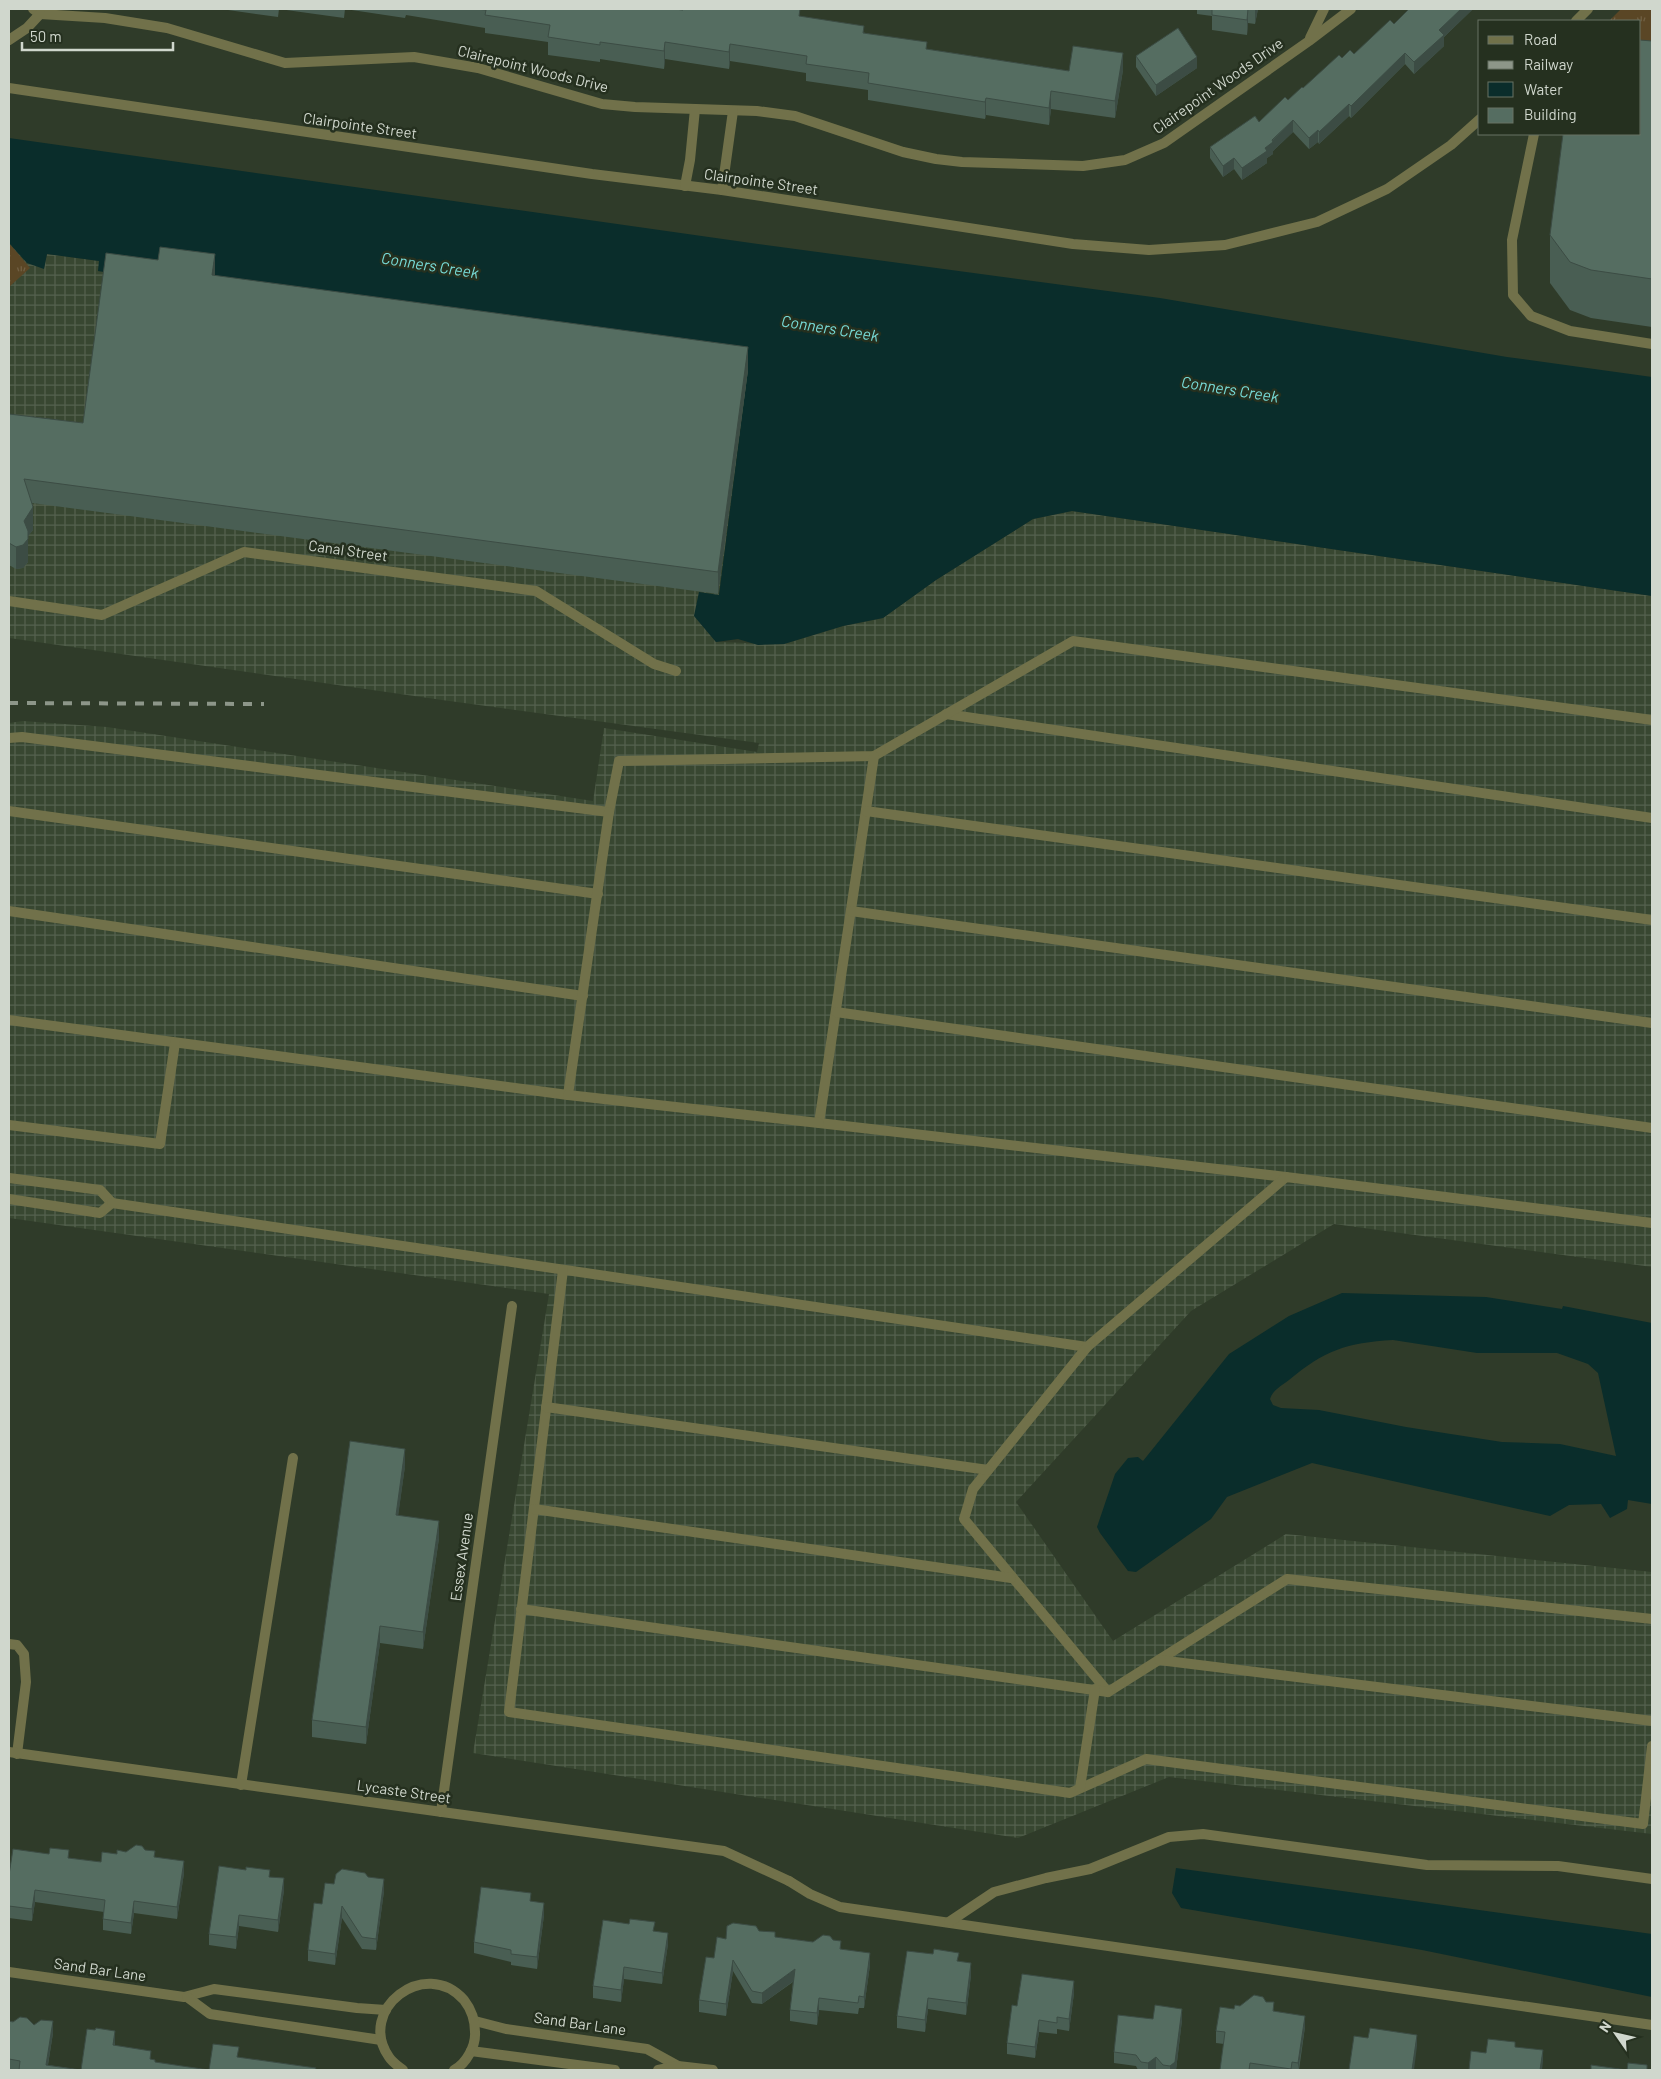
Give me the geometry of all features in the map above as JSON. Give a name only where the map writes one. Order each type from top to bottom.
[{"type":"street","name":"Clairepoint Woods Drive","points":[[1309,41],[1324,9]]},
{"type":"street","name":"Clairepoint Woods Drive","points":[[9,40],[27,28],[37,11],[104,18],[167,28],[285,63],[414,57],[478,68],[602,104],[757,111],[795,116],[903,152],[936,160],[1083,166],[1124,160],[1164,143],[1309,41],[1351,9]]},
{"type":"street","points":[[1577,20],[1588,9]]},
{"type":"street","name":"Clairpointe Street","points":[[9,88],[572,172],[722,190],[1073,244],[1149,250],[1225,245],[1300,228],[1317,222],[1387,189],[1451,145],[1478,121]]},
{"type":"street","points":[[685,186],[690,160],[695,109]]},
{"type":"street","points":[[722,190],[733,111]]},
{"type":"street","points":[[1534,135],[1512,240],[1513,294],[1531,316],[1570,331],[1652,344]]},
{"type":"street","name":"Canal Street","points":[[9,602],[102,615],[244,552],[536,591],[654,664],[676,672]]},
{"type":"street","points":[[568,1095],[618,761],[874,756],[1073,641],[1652,720]]},
{"type":"street","points":[[946,714],[1652,818]]},
{"type":"street","points":[[9,738],[22,737],[609,812]]},
{"type":"street","points":[[819,1123],[874,756]]},
{"type":"street","points":[[9,811],[598,894]]},
{"type":"street","points":[[866,811],[1652,920]]},
{"type":"street","points":[[9,911],[583,996]]},
{"type":"street","points":[[851,911],[1652,1023]]},
{"type":"street","points":[[836,1012],[1652,1128]]},
{"type":"street","points":[[9,1020],[568,1095],[1286,1176],[1652,1223]]},
{"type":"street","points":[[9,1125],[160,1144],[175,1043]]},
{"type":"street","points":[[1108,1692],[1011,1578],[964,1519],[972,1489],[1087,1347],[1286,1176]]},
{"type":"street","points":[[9,1178],[100,1190],[112,1203],[1087,1347]]},
{"type":"street","points":[[9,1200],[100,1213],[112,1203]]},
{"type":"street","points":[[563,1270],[509,1712],[1070,1793],[1146,1759],[1643,1824],[1652,1746]]},
{"type":"street","name":"Essex Avenue","points":[[441,1812],[512,1306]]},
{"type":"street","points":[[546,1407],[988,1470]]},
{"type":"street","points":[[241,1785],[293,1458]]},
{"type":"street","points":[[534,1509],[1011,1578]]},
{"type":"street","points":[[521,1609],[1108,1692],[1287,1579],[1652,1619]]},
{"type":"street","points":[[9,1644],[17,1645],[24,1654],[26,1672],[26,1682],[13,1753]]},
{"type":"street","points":[[1159,1660],[1652,1720]]},
{"type":"street","points":[[1080,1788],[1095,1690]]},
{"type":"street","name":"Lycaste Street","points":[[13,1753],[724,1851],[840,1907],[1652,2025]]},
{"type":"street","points":[[948,1922],[994,1892],[1090,1869],[1169,1837],[1203,1834],[1427,1865],[1558,1866],[1652,1879]]},
{"type":"street","name":"Sand Bar Lane","points":[[9,1972],[187,1997],[214,1989],[357,2008],[386,2010]]},
{"type":"street","points":[[403,2070],[390,2059],[381,2040],[381,2025],[386,2010],[393,1999],[401,1992],[416,1985],[427,1983],[439,1985],[459,1995],[468,2005],[475,2021],[476,2034],[471,2051],[467,2058],[454,2070]]},
{"type":"street","name":"Sand Bar Lane","points":[[187,1997],[210,2014],[381,2040]]},
{"type":"street","name":"Sand Bar Lane","points":[[475,2021],[506,2029],[647,2049],[678,2066]]},
{"type":"street","points":[[471,2051],[615,2070]]},
{"type":"street","name":"Sand Bar Lane","points":[[658,2070],[678,2066],[713,2070]]},
{"type":"shaded area","points":[[9,243],[44,268],[47,254],[100,261],[98,271],[748,370],[719,595],[694,615],[716,642],[784,644],[843,626],[883,618],[936,580],[1033,519],[1072,511],[1652,596],[1652,1267],[1334,1224],[1191,1311],[1016,1502],[1113,1641],[1286,1534],[1652,1572],[1652,1834],[1169,1777],[1018,1838],[473,1753],[549,1294],[9,1218],[9,723],[23,721],[107,727],[593,801],[604,728],[757,752],[759,743],[9,638]]},
{"type":"green space","points":[[1621,9],[1652,9],[1652,74],[1641,72],[1641,20],[1610,20]]},
{"type":"green space","points":[[9,243],[30,268],[9,287]]},
{"type":"water","name":"Conners Creek","points":[[9,138],[758,244],[1160,298],[1507,357],[1652,377],[1652,596],[1072,511],[1033,519],[936,580],[883,618],[843,626],[784,644],[758,645],[738,639],[716,642],[694,616],[699,592],[719,595],[748,370],[98,271],[99,261],[47,254],[44,269],[27,263],[9,243]]},
{"type":"water","points":[[1342,1293],[1486,1297],[1562,1309],[1563,1306],[1652,1323],[1652,1504],[1628,1500],[1627,1509],[1610,1518],[1601,1504],[1569,1505],[1550,1516],[1312,1463],[1227,1497],[1211,1519],[1136,1572],[1128,1571],[1097,1527],[1115,1474],[1128,1458],[1138,1457],[1143,1461],[1229,1354],[1289,1316]],"holes":[[[1393,1340],[1477,1353],[1557,1353],[1588,1364],[1598,1373],[1616,1456],[1560,1444],[1502,1442],[1406,1427],[1319,1410],[1281,1408],[1273,1405],[1270,1399],[1278,1388],[1325,1355],[1362,1343]]]},
{"type":"water","points":[[1176,1868],[1652,1934],[1652,1997],[1422,1950],[1181,1908],[1172,1893]]},
{"type":"building","points":[[476,9],[800,9],[799,16],[864,26],[863,33],[927,42],[926,49],[1069,71],[1073,46],[1123,53],[1115,101],[1051,91],[1049,108],[986,98],[985,102],[868,83],[869,73],[806,64],[807,56],[730,44],[729,52],[665,42],[664,51],[600,42],[600,45],[548,37],[550,25],[485,15],[486,10]]},
{"type":"building","points":[[1212,9],[1248,9],[1247,20],[1212,15]]},
{"type":"building","points":[[1409,9],[1461,9],[1439,30],[1444,35],[1414,62],[1405,53],[1351,106],[1349,104],[1319,132],[1318,130],[1309,138],[1293,120],[1265,148],[1267,151],[1242,168],[1234,158],[1223,166],[1210,147],[1255,116],[1259,122],[1285,97],[1288,100],[1339,55],[1342,58],[1350,50],[1354,54],[1390,20],[1394,24]]},
{"type":"building","points":[[1178,28],[1197,57],[1156,85],[1136,56]]},
{"type":"building","points":[[1641,40],[1652,41],[1652,279],[1591,270],[1570,262],[1550,235],[1563,135],[1641,135]]},
{"type":"building","points":[[160,247],[215,254],[212,275],[748,347],[718,572],[24,479],[33,507],[24,521],[28,531],[28,539],[23,545],[16,547],[9,543],[9,414],[83,423],[106,253],[158,260]]},
{"type":"building","points":[[350,1441],[405,1449],[396,1515],[439,1521],[423,1632],[380,1626],[366,1727],[312,1720]]},
{"type":"building","points":[[136,1845],[142,1846],[145,1850],[155,1851],[154,1857],[184,1861],[177,1907],[134,1901],[131,1923],[103,1919],[105,1900],[35,1890],[32,1909],[9,1906],[9,1875],[13,1849],[49,1854],[50,1848],[69,1850],[68,1858],[101,1862],[102,1852],[117,1854],[117,1850],[126,1852]]},
{"type":"building","points":[[219,1866],[246,1870],[246,1867],[270,1870],[269,1877],[284,1878],[278,1920],[239,1915],[236,1937],[209,1934]]},
{"type":"building","points":[[342,1869],[365,1873],[368,1877],[384,1879],[376,1939],[362,1937],[342,1906],[335,1954],[308,1950],[314,1903],[322,1904],[325,1883],[334,1884],[336,1874]]},
{"type":"building","points":[[481,1887],[531,1893],[530,1901],[544,1903],[537,1957],[511,1954],[511,1950],[474,1942]]},
{"type":"building","points":[[630,1919],[655,1922],[653,1931],[668,1933],[662,1973],[624,1967],[621,1990],[593,1986],[603,1920],[629,1924]]},
{"type":"building","points":[[733,1923],[756,1926],[759,1931],[775,1932],[775,1937],[813,1942],[823,1935],[830,1936],[833,1940],[841,1941],[840,1949],[870,1953],[864,1997],[859,1996],[858,2003],[819,1998],[817,2013],[790,2010],[795,1969],[762,1993],[752,1991],[733,1960],[726,2004],[699,2000],[706,1957],[714,1958],[717,1937],[726,1939],[727,1926]]},
{"type":"building","points":[[934,1949],[959,1953],[957,1961],[971,1963],[966,2003],[928,1998],[925,2020],[897,2016],[907,1951],[933,1954]]},
{"type":"building","points":[[1022,1974],[1074,1981],[1069,2019],[1057,2017],[1057,2023],[1039,2020],[1035,2047],[1007,2043],[1012,2005],[1017,2006]]},
{"type":"building","points":[[1254,1995],[1263,1997],[1266,2002],[1274,2002],[1273,2011],[1305,2016],[1298,2063],[1292,2062],[1291,2069],[1250,2063],[1249,2070],[1220,2070],[1225,2032],[1216,2031],[1220,2007],[1234,2009],[1235,2005],[1240,2006]]},
{"type":"building","points":[[1155,2005],[1182,2009],[1175,2062],[1170,2066],[1163,2065],[1156,2057],[1148,2063],[1141,2062],[1136,2055],[1114,2052],[1118,2015],[1153,2019]]},
{"type":"building","points":[[20,2017],[27,2018],[34,2025],[41,2020],[53,2021],[46,2065],[81,2070],[19,2070],[20,2061],[9,2059],[9,2021],[13,2022]]},
{"type":"building","points":[[96,2028],[115,2031],[113,2045],[151,2051],[150,2059],[155,2060],[155,2062],[209,2070],[81,2070],[87,2029],[95,2030]]},
{"type":"building","points":[[1370,2028],[1417,2035],[1412,2070],[1349,2070],[1354,2036],[1368,2038]]},
{"type":"building","points":[[1488,2039],[1515,2042],[1515,2047],[1543,2050],[1540,2070],[1469,2070],[1471,2051],[1486,2053]]},
{"type":"building","points":[[213,2044],[239,2047],[237,2057],[316,2068],[315,2070],[209,2070]]},
{"type":"building","points":[[1628,2063],[1647,2065],[1647,2070],[1627,2070]]},
{"type":"building","points":[[1591,2065],[1627,2070],[1591,2070]]},
{"type":"railway","points":[[9,703],[264,704]]}]
